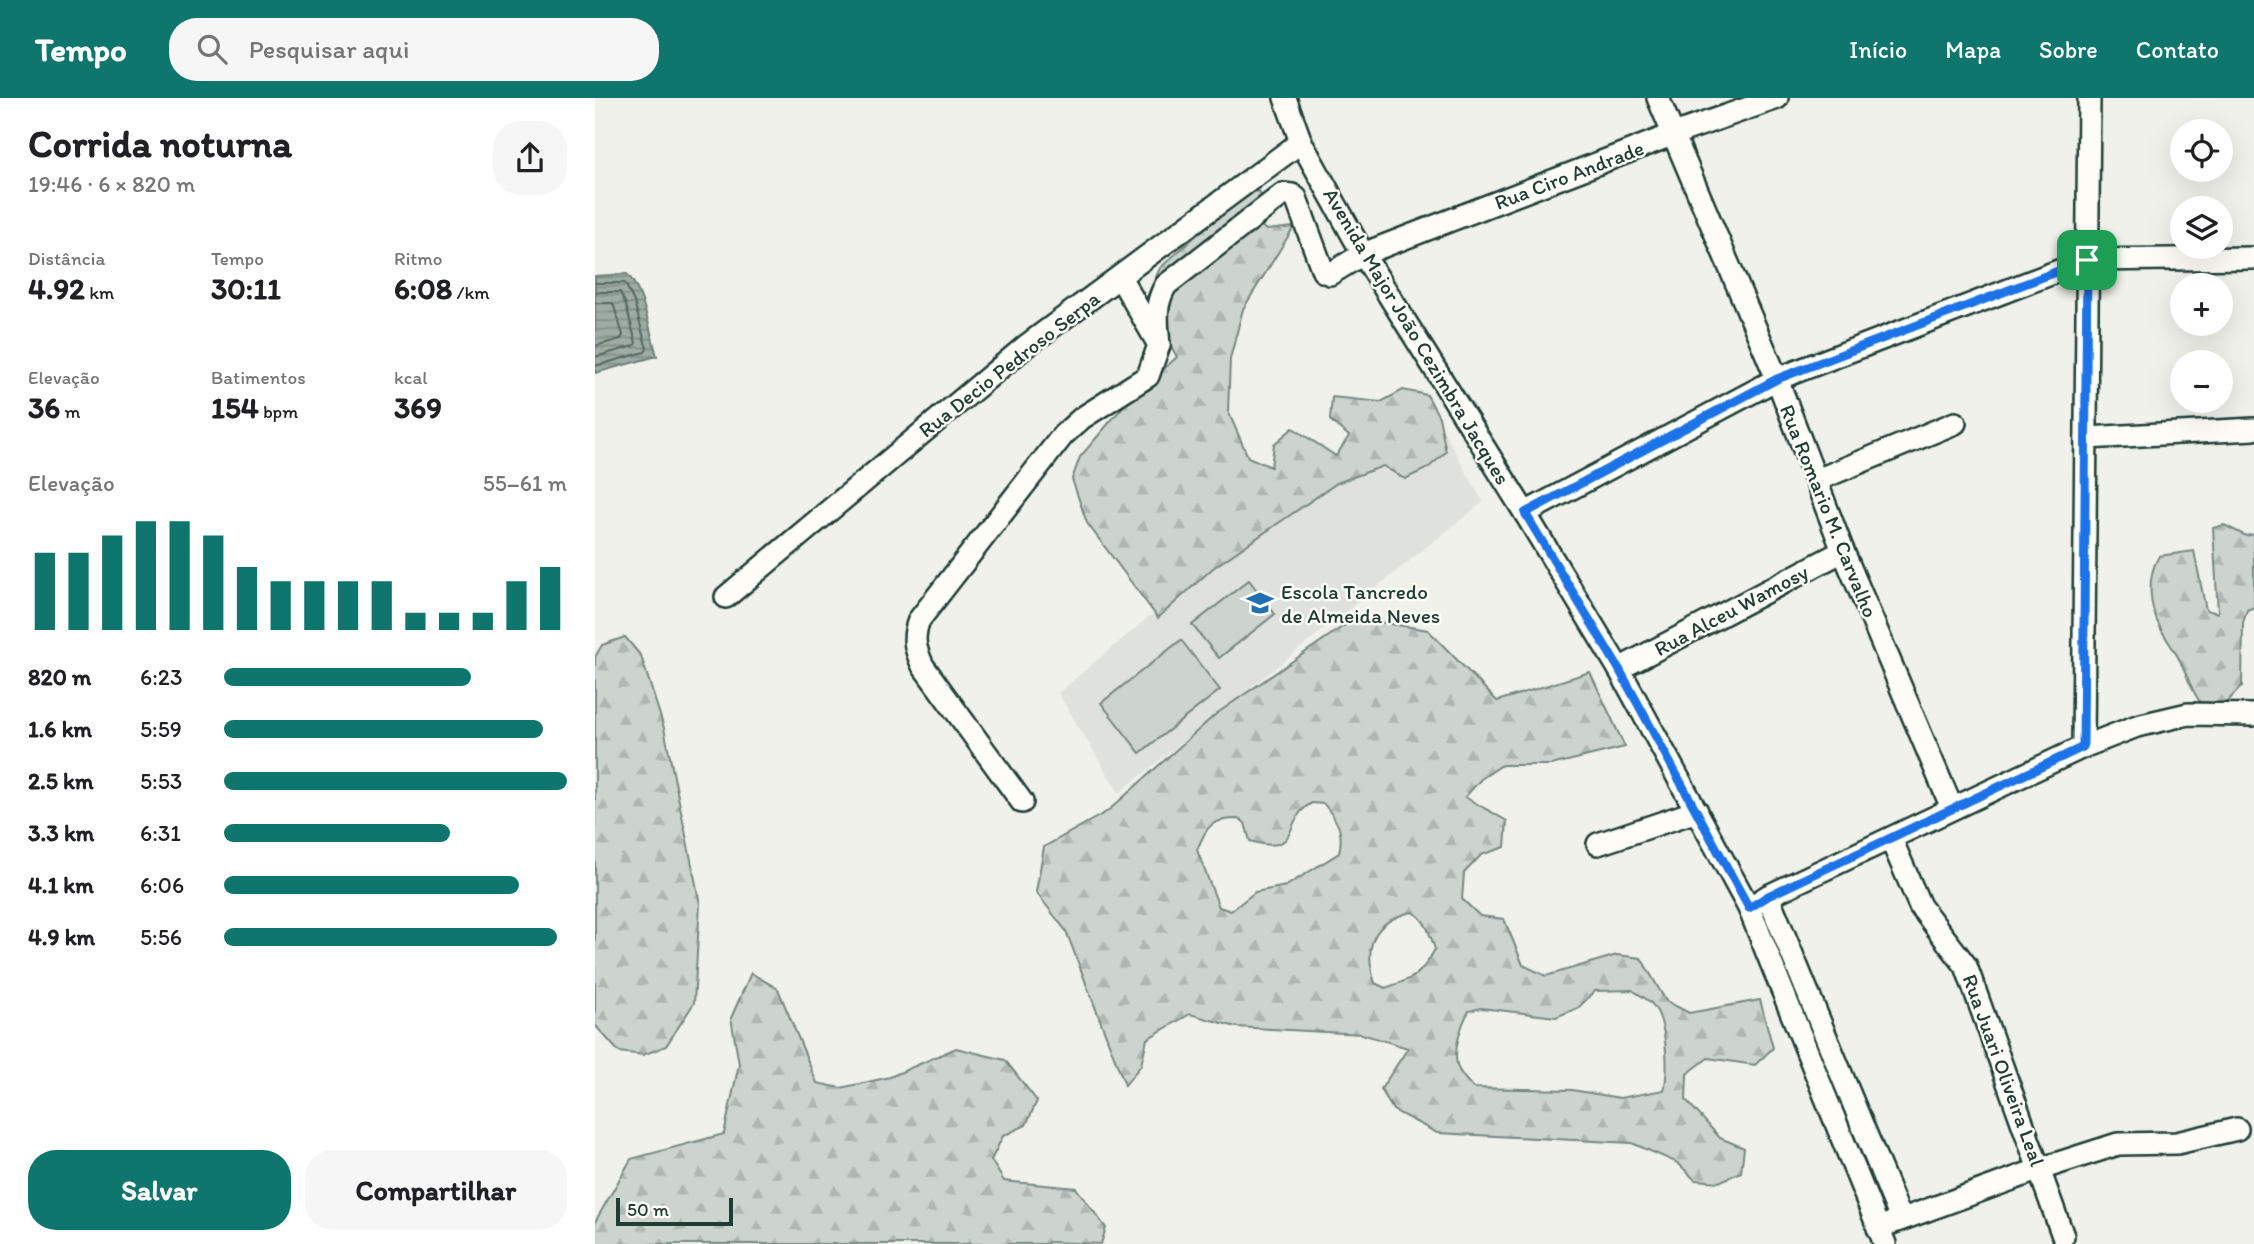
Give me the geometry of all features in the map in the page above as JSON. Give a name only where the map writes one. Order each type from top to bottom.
[{"type":"street","name":"Avenida Major João Cezimbra Jacques","points":[[1285,98],[1301,142],[1363,254],[1619,669],[1749,908],[1881,1236]]},
{"type":"street","name":"Rua Romario M. Carvalho","points":[[1658,98],[1777,379],[1843,551],[1952,808]]},
{"type":"street","name":"Rua Ciro Andrade","points":[[1159,345],[1156,314],[1159,298],[1166,285],[1283,194],[1296,198],[1323,271],[1326,274],[1332,273],[1363,254],[1674,134],[1777,98]]},
{"type":"street","points":[[2083,747],[2089,98]]},
{"type":"street","name":"Rua Decio Pedroso Serpa","points":[[726,597],[1026,346],[1301,142]]},
{"type":"street","points":[[1525,513],[1777,379],[2087,260],[2254,258]]},
{"type":"street","points":[[1022,802],[923,666],[915,648],[913,634],[919,620],[1063,435],[1082,418],[1148,376],[1159,345],[1120,277]]},
{"type":"street","points":[[1817,480],[1955,423]]},
{"type":"street","points":[[2085,438],[2254,429]]},
{"type":"street","name":"Rua Alceu Wamosy","points":[[1619,669],[1843,551]]},
{"type":"street","points":[[1749,908],[1768,896],[1952,808],[2083,747],[2137,726],[2188,714],[2254,715]]},
{"type":"street","points":[[1598,844],[1697,811]]},
{"type":"street","name":"Rua Juari Oliveira Leal","points":[[1891,839],[1920,906],[1966,966],[2063,1236]]},
{"type":"street","points":[[1768,896],[1901,1219]]},
{"type":"street","points":[[1881,1236],[1901,1219],[2118,1144],[2177,1143],[2237,1129]]},
{"type":"shaded area","name":"Escola Tancredo de Almeida Neves","points":[[1420,389],[1483,502],[1119,793],[1058,693]]},
{"type":"green space","points":[[1247,190],[1260,192],[1261,203],[1246,213],[1266,230],[1294,227],[1243,309],[1230,359],[1228,411],[1248,457],[1271,467],[1274,444],[1293,428],[1336,456],[1349,436],[1330,420],[1332,397],[1381,402],[1403,390],[1427,395],[1439,417],[1446,452],[1428,468],[1405,479],[1383,466],[1337,483],[1213,568],[1158,618],[1087,523],[1072,479],[1080,457],[1126,403],[1177,357],[1146,299],[1160,268]]},
{"type":"green space","points":[[2224,525],[2246,536],[2254,534],[2254,607],[2247,610],[2243,623],[2242,686],[2225,704],[2200,702],[2157,621],[2151,592],[2152,573],[2159,556],[2194,551],[2206,610],[2218,613],[2213,528]]},
{"type":"green space","points":[[1249,580],[1275,614],[1219,658],[1192,625]]},
{"type":"green space","points":[[1355,618],[1428,630],[1497,701],[1590,672],[1625,747],[1551,765],[1502,765],[1481,779],[1465,797],[1507,821],[1505,847],[1481,855],[1464,873],[1462,899],[1480,916],[1504,919],[1523,965],[1546,976],[1617,955],[1641,958],[1666,1001],[1689,1013],[1760,1000],[1773,1048],[1755,1065],[1708,1058],[1687,1074],[1686,1100],[1720,1138],[1744,1148],[1741,1172],[1719,1182],[1695,1180],[1678,1163],[1632,1143],[1437,1133],[1393,1110],[1381,1089],[1408,1048],[1362,1034],[1236,1027],[1190,1014],[1147,1039],[1141,1065],[1125,1085],[1066,931],[1036,892],[1044,847],[1108,811],[1216,714]],"holes":[[[1312,803],[1324,804],[1336,822],[1341,839],[1339,853],[1286,886],[1255,892],[1231,911],[1219,907],[1197,850],[1208,829],[1223,820],[1240,819],[1245,823],[1250,841],[1267,845],[1278,844],[1285,840],[1297,818]],[[1412,912],[1421,918],[1435,949],[1415,975],[1385,988],[1375,983],[1370,958],[1371,947],[1380,929],[1399,916]],[[1632,990],[1649,1001],[1656,1010],[1665,1045],[1664,1090],[1620,1098],[1572,1090],[1473,1088],[1460,1072],[1457,1048],[1469,1011],[1481,1008],[1556,1017],[1578,1008],[1595,991]]]},
{"type":"green space","points":[[625,637],[641,656],[664,728],[700,904],[694,1003],[666,1046],[643,1055],[619,1052],[595,1025],[595,657],[602,645]]},
{"type":"green space","points":[[1181,640],[1220,690],[1140,753],[1101,703]]},
{"type":"green space","points":[[751,973],[778,989],[817,1083],[841,1088],[890,1077],[956,1048],[1005,1060],[1037,1101],[1026,1125],[1003,1136],[991,1160],[1004,1181],[1076,1188],[1106,1228],[1101,1244],[595,1244],[595,1222],[631,1159],[724,1134],[739,1064],[731,1018]]},
{"type":"water","points":[[627,274],[642,301],[657,356],[595,373],[595,276]]},
{"type":"place","name":"Escola Tancredo de Almeida Neves","points":[[1260,603]]},
{"type":"route","points":[[2087,260],[2083,747],[1768,896],[1749,908],[1619,669],[1525,513],[1777,379],[2087,260]]}]
